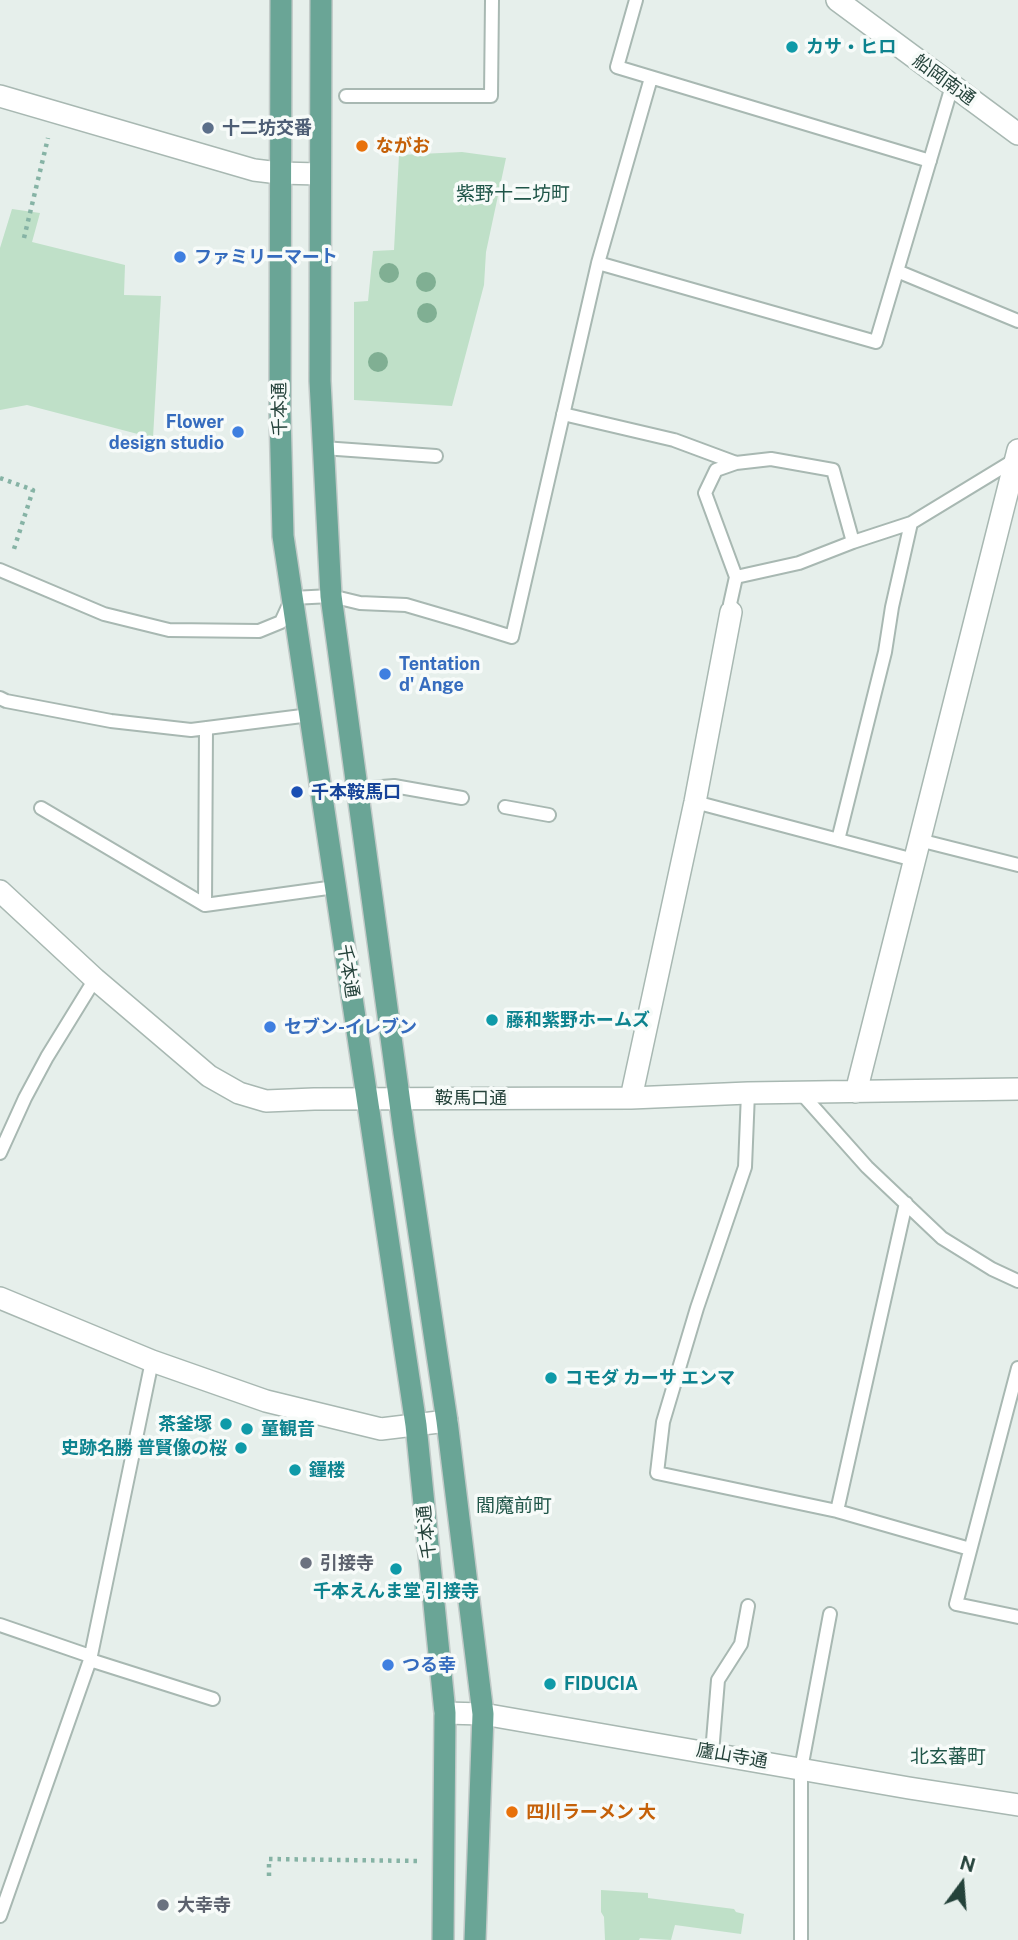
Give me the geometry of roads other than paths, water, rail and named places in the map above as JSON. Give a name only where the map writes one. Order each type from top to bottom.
[{"type":"main road","name":"千本通","points":[[281,0],[279,173],[283,536],[416,1425],[444,1713],[443,1940]]},
{"type":"main road","name":"千本通","points":[[321,0],[320,381],[331,596],[399,1098],[447,1421],[483,1714],[475,1940]]},
{"type":"street","name":"船岡南通","points":[[837,0],[1018,134]]},
{"type":"street","points":[[0,96],[254,170],[320,174]]},
{"type":"street","points":[[856,1092],[1017,455]]},
{"type":"street","points":[[631,1098],[695,802],[731,612]]},
{"type":"street","name":"鞍馬口通","points":[[0,891],[95,979],[209,1076],[239,1093],[265,1101],[631,1098],[748,1093],[1018,1089]]},
{"type":"street","points":[[0,1298],[152,1362],[266,1401],[381,1429],[447,1421]]},
{"type":"street","name":"廬山寺通","points":[[444,1713],[483,1714],[1018,1805]]},
{"type":"lane","points":[[346,96],[491,96],[492,0]]},
{"type":"lane","points":[[636,0],[617,67],[930,161]]},
{"type":"lane","points":[[3,571],[104,614],[169,630],[259,631],[281,622],[292,598],[331,596],[360,603],[405,605],[512,638],[598,262],[651,78]]},
{"type":"lane","points":[[598,262],[876,342],[953,86]]},
{"type":"lane","points":[[897,271],[1018,321]]},
{"type":"lane","points":[[563,414],[674,440],[736,463]]},
{"type":"lane","points":[[323,448],[436,456]]},
{"type":"lane","points":[[736,577],[799,563],[853,541],[911,523],[1017,455]]},
{"type":"lane","points":[[731,612],[730,604],[736,577],[705,493],[716,470],[736,463],[771,459],[834,470],[853,541]]},
{"type":"lane","points":[[838,840],[886,652],[892,607],[911,523]]},
{"type":"lane","points":[[0,698],[111,721],[191,730],[310,715]]},
{"type":"lane","points":[[205,905],[206,728]]},
{"type":"lane","points":[[357,789],[394,786],[462,798]]},
{"type":"lane","points":[[695,802],[838,840],[1018,865]]},
{"type":"lane","points":[[505,807],[549,815]]},
{"type":"lane","points":[[41,808],[205,905],[335,887]]},
{"type":"lane","points":[[0,1153],[47,1056],[95,979]]},
{"type":"lane","points":[[748,1093],[744,1167],[697,1308],[663,1422],[657,1473],[836,1511],[970,1549]]},
{"type":"lane","points":[[801,1093],[867,1167],[942,1238],[992,1269],[1018,1281]]},
{"type":"lane","points":[[836,1511],[906,1203]]},
{"type":"lane","points":[[0,1916],[90,1658],[152,1362]]},
{"type":"lane","points":[[1018,1368],[956,1604],[1018,1618]]},
{"type":"lane","points":[[712,1753],[718,1680],[741,1644],[748,1606]]},
{"type":"lane","points":[[801,1940],[802,1769],[830,1614]]},
{"type":"lane","points":[[0,1626],[213,1699]]},
{"type":"place","name":"カサ・ヒロ","points":[[792,47]]},
{"type":"place","name":"十二坊交番","points":[[208,128]]},
{"type":"place","name":"ながお","points":[[362,146]]},
{"type":"place","name":"ファミリーマート","points":[[180,257]]},
{"type":"place","name":"Flower design studio","points":[[238,432]]},
{"type":"place","name":"Tentation d' Ange","points":[[385,674]]},
{"type":"place","name":"千本鞍馬口","points":[[297,792]]},
{"type":"place","name":"藤和紫野ホームズ","points":[[492,1020]]},
{"type":"place","name":"セブン-イレブン","points":[[270,1027]]},
{"type":"place","name":"コモダ カーサ エンマ","points":[[551,1378]]},
{"type":"place","name":"茶釜塚","points":[[226,1424]]},
{"type":"place","name":"童観音","points":[[247,1429]]},
{"type":"place","name":"史跡名勝 普賢像の桜","points":[[241,1448]]},
{"type":"place","name":"鐘楼","points":[[295,1470]]},
{"type":"place","name":"引接寺","points":[[306,1563]]},
{"type":"place","name":"千本えんま堂 引接寺","points":[[396,1569]]},
{"type":"place","name":"つる幸","points":[[388,1665]]},
{"type":"place","name":"FIDUCIA","points":[[550,1684]]},
{"type":"place","name":"四川ラーメン 大","points":[[512,1812]]},
{"type":"place","name":"大幸寺","points":[[163,1905]]},
{"type":"district","name":"紫野十二坊町","points":[[513,194]]},
{"type":"district","name":"閻魔前町","points":[[514,1506]]},
{"type":"district","name":"北玄蕃町","points":[[948,1757]]}]
